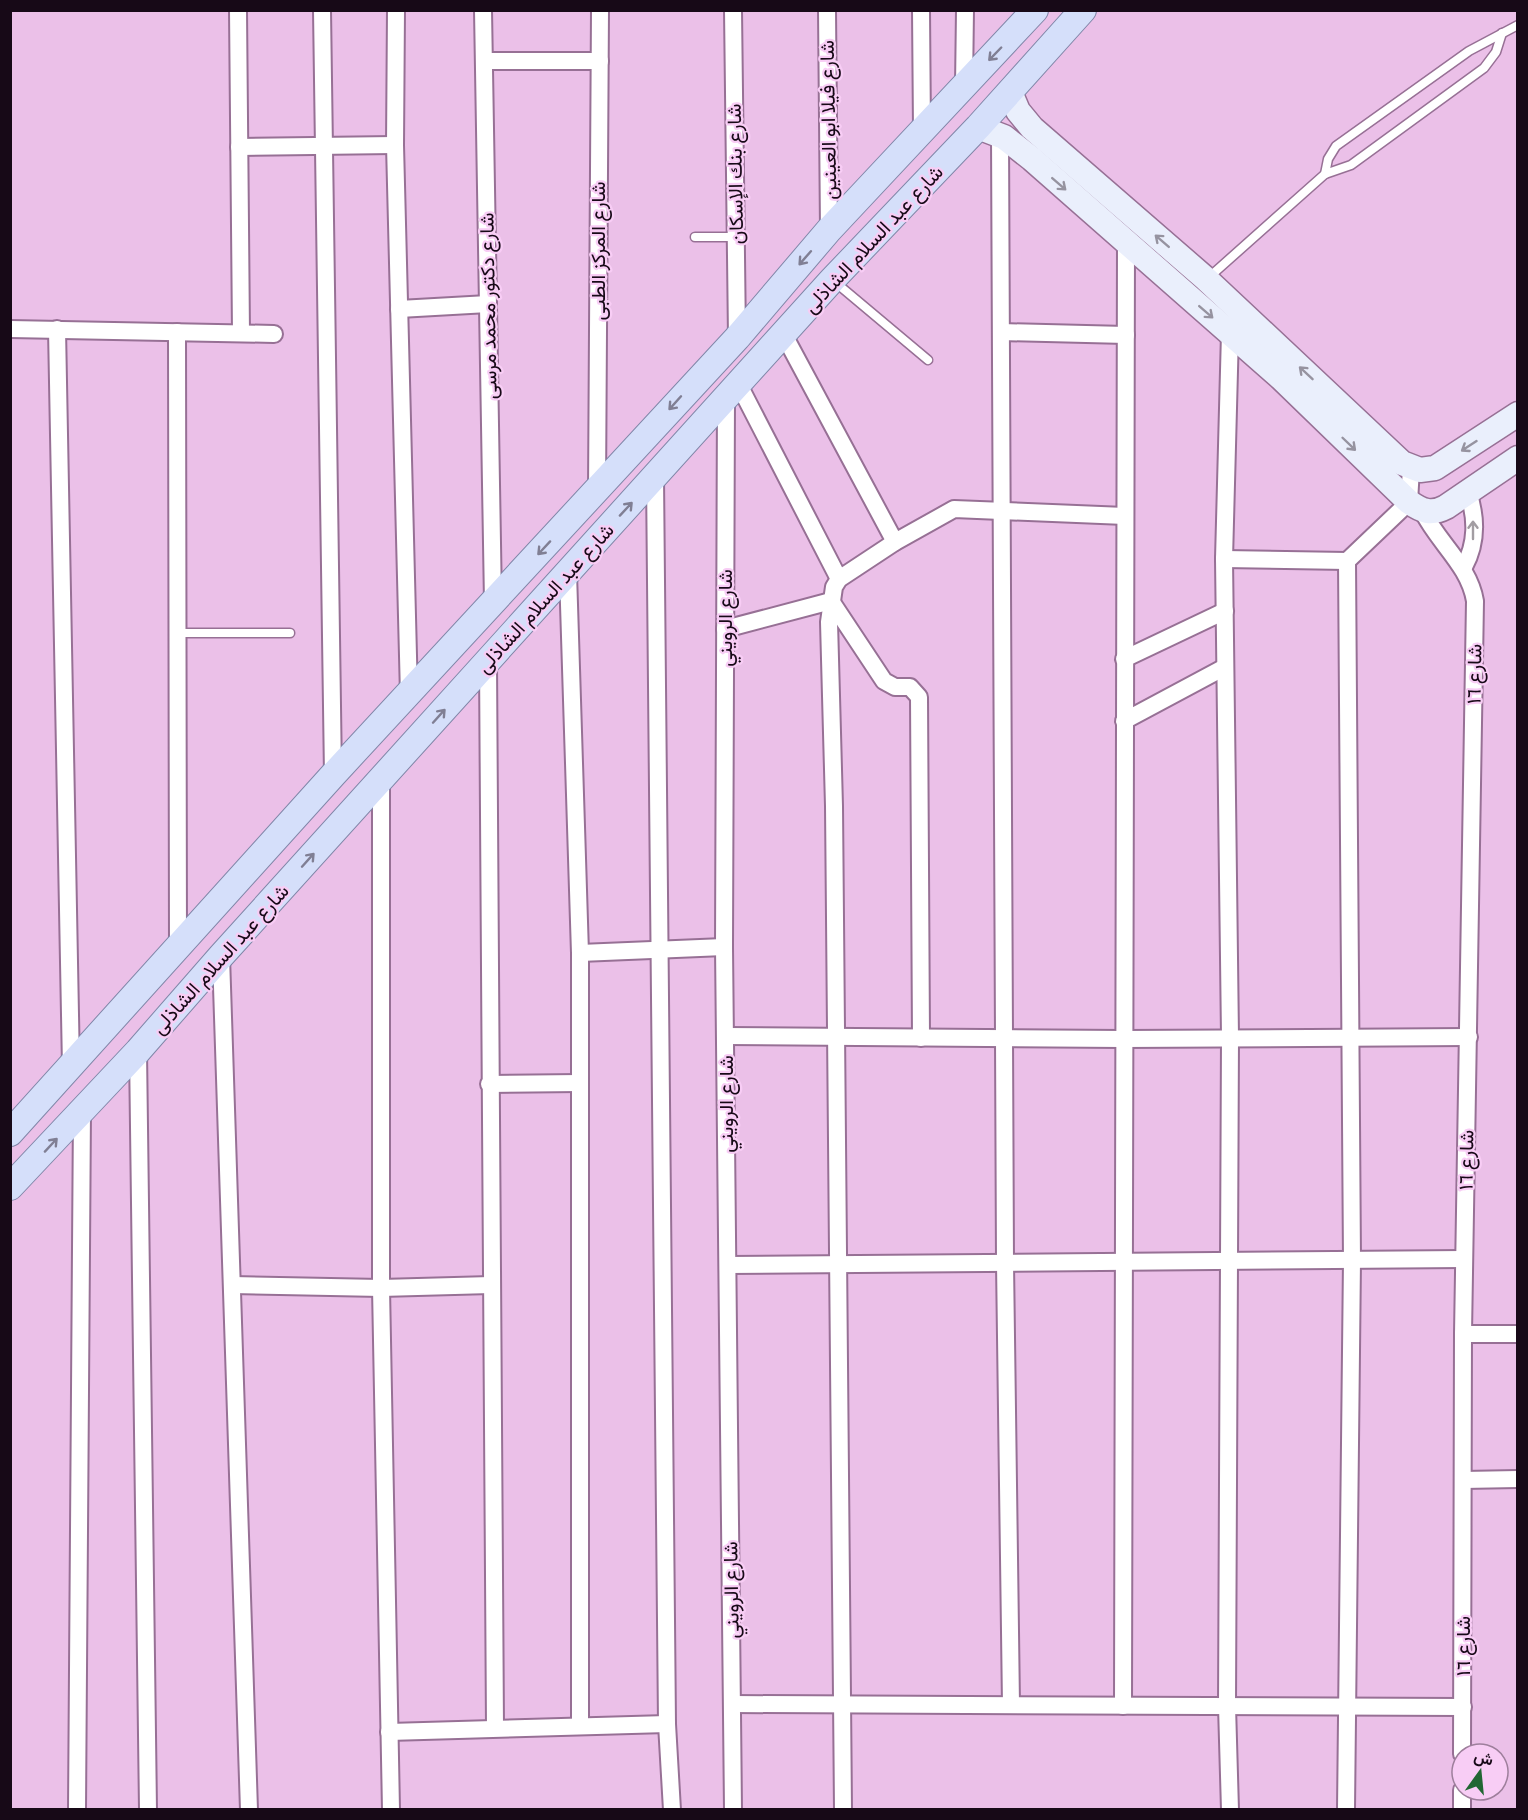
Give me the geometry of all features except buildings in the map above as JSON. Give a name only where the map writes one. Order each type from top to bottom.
[{"type":"main road","name":"شارع عبد السلام الشاذلى","points":[[10,1133],[333,775],[737,338],[829,230],[864,196],[1035,10]]},
{"type":"main road","name":"شارع عبد السلام الشاذلى","points":[[10,1187],[138,1051],[221,956],[837,275],[891,220],[989,131],[1010,92],[1083,10]]},
{"type":"main road","points":[[1010,92],[1023,119],[1206,279],[1395,459],[1411,468],[1435,468],[1518,414]]},
{"type":"main road","points":[[989,131],[1032,159],[1230,333],[1281,378],[1415,506],[1441,510],[1518,458]]},
{"type":"main road","points":[[1032,159],[1047,141]]},
{"type":"main road","points":[[864,196],[891,220]]},
{"type":"main road","points":[[829,230],[837,275]]},
{"type":"main road","points":[[151,978],[178,1005]]},
{"type":"street","points":[[238,10],[241,333]]},
{"type":"street","points":[[322,10],[333,775]]},
{"type":"street","points":[[396,10],[395,145],[409,695]]},
{"type":"street","name":"شارع دكتور محمد مرسى","points":[[483,10],[493,602]]},
{"type":"street","name":"شارع المركز الطبى","points":[[597,491],[600,10]]},
{"type":"street","name":"شارع بنك الإسكان","points":[[733,10],[737,338]]},
{"type":"street","name":"شارع فيلا ابو العينين","points":[[827,10],[829,230]]},
{"type":"street","points":[[921,10],[922,131]]},
{"type":"street","points":[[964,86],[965,10]]},
{"type":"street","points":[[484,61],[600,61]]},
{"type":"street","points":[[989,131],[1001,332],[1005,1263],[1011,1705]]},
{"type":"street","points":[[239,147],[395,145]]},
{"type":"street","points":[[1123,1706],[1126,243]]},
{"type":"street","points":[[399,309],[488,304]]},
{"type":"street","points":[[10,329],[274,334]]},
{"type":"street","points":[[57,329],[71,1067]]},
{"type":"street","points":[[177,332],[178,949]]},
{"type":"street","points":[[1001,332],[1126,335]]},
{"type":"street","points":[[1230,333],[1224,559],[1230,1037],[1227,1706],[1230,1809]]},
{"type":"street","points":[[784,335],[895,542]]},
{"type":"street","points":[[732,392],[839,579]]},
{"type":"street","name":"شارع الرويني","points":[[732,392],[725,629],[724,947],[733,1809]]},
{"type":"street","points":[[1224,559],[1347,561],[1415,506],[1411,468]]},
{"type":"street","points":[[655,477],[658,949],[668,1724],[672,1809]]},
{"type":"street","points":[[1464,567],[1473,550],[1474,540],[1474,515],[1468,492]]},
{"type":"street","name":"شارع ١٦","points":[[1415,506],[1464,567],[1475,601],[1463,1334],[1462,1742]]},
{"type":"street","points":[[843,1809],[831,601],[834,587],[839,579],[895,542],[954,509],[1125,516]]},
{"type":"street","points":[[1346,1809],[1352,1260],[1347,561]]},
{"type":"street","points":[[568,573],[580,953],[580,1726]]},
{"type":"street","points":[[725,629],[831,601]]},
{"type":"street","points":[[831,601],[884,681],[895,687],[910,687],[919,697],[921,1038]]},
{"type":"street","points":[[1124,659],[1225,611]]},
{"type":"street","points":[[488,662],[495,1727]]},
{"type":"street","points":[[1124,721],[1225,667]]},
{"type":"street","points":[[381,780],[381,1288],[391,1809]]},
{"type":"street","points":[[580,953],[724,947]]},
{"type":"street","points":[[221,956],[249,1809]]},
{"type":"street","points":[[726,1036],[1123,1039],[1469,1037]]},
{"type":"street","points":[[138,1051],[148,1809]]},
{"type":"street","points":[[489,1084],[580,1083]]},
{"type":"street","points":[[78,1809],[82,1110]]},
{"type":"street","points":[[728,1265],[1464,1259]]},
{"type":"street","points":[[232,1286],[381,1288],[491,1285]]},
{"type":"street","points":[[1463,1334],[1518,1334]]},
{"type":"street","points":[[1463,1480],[1518,1479]]},
{"type":"street","points":[[732,1704],[1463,1707]]},
{"type":"street","points":[[389,1732],[495,1727],[668,1724]]},
{"type":"lane","points":[[1325,174],[1328,159],[1336,146],[1469,51],[1518,25]]},
{"type":"lane","points":[[1206,279],[1325,174],[1351,165],[1484,68],[1496,52],[1502,33]]},
{"type":"lane","points":[[695,237],[735,237]]},
{"type":"lane","points":[[837,275],[927,360]]},
{"type":"lane","points":[[177,633],[290,633]]}]
